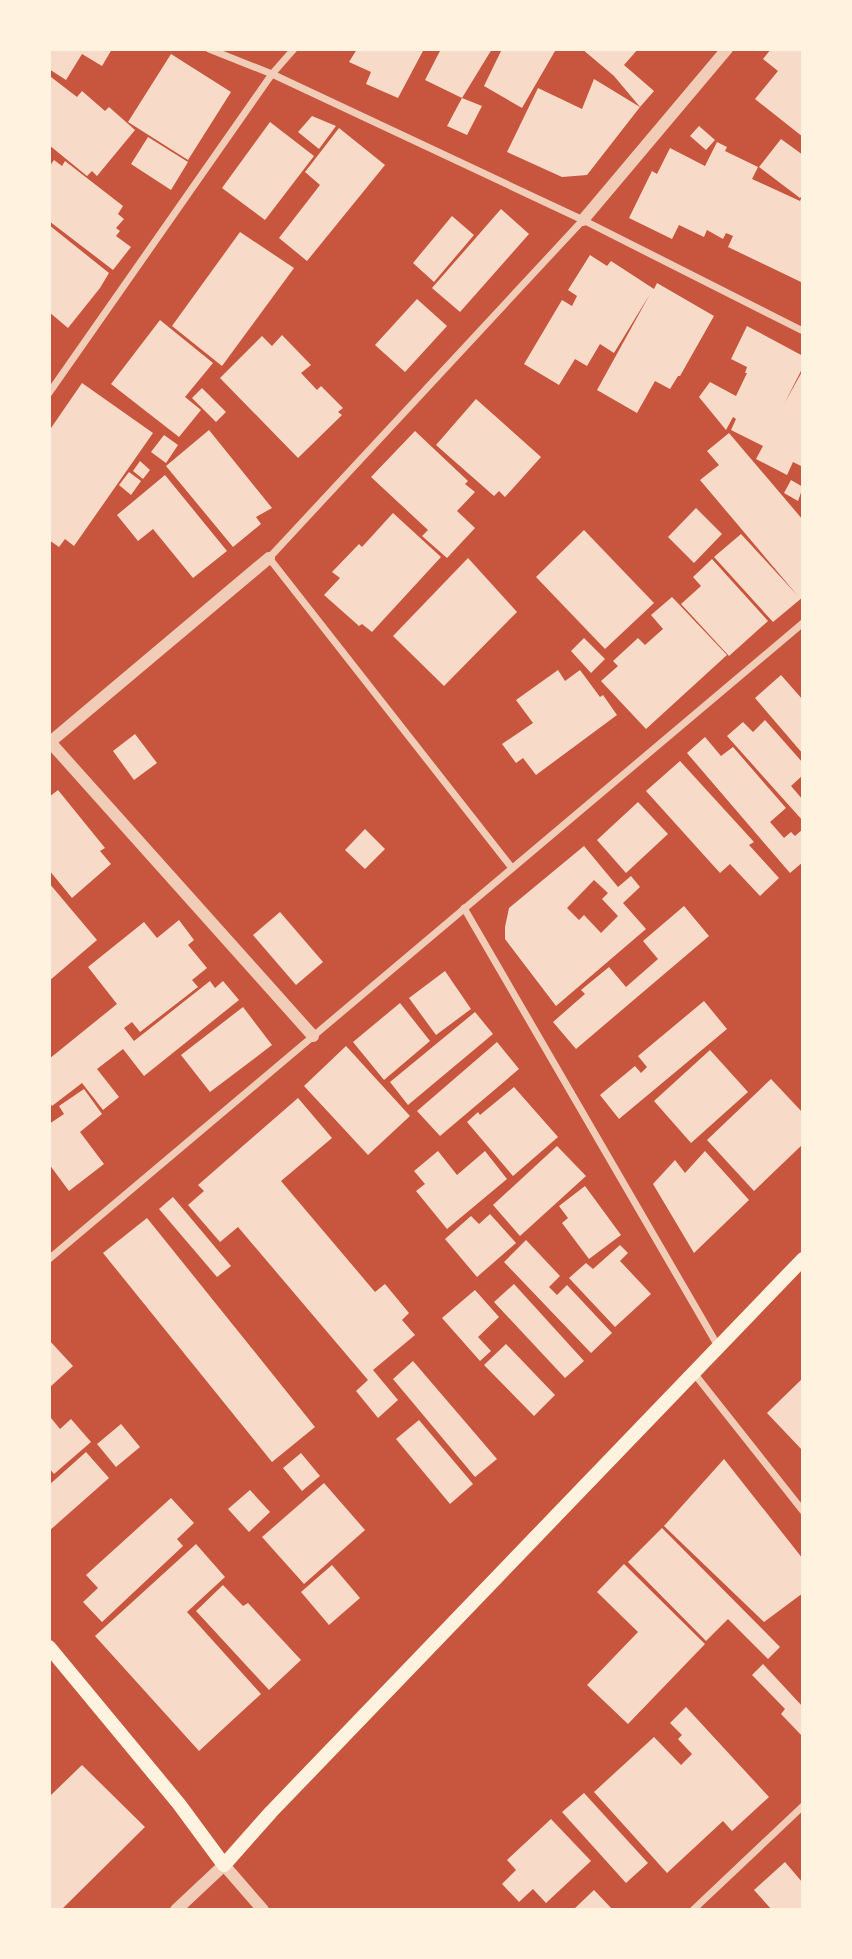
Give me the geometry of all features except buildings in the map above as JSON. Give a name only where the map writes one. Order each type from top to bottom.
[{"type":"main road","points":[[49,1647],[179,1804],[224,1865],[290,1792],[803,1259]]},
{"type":"street","points":[[209,49],[272,74],[583,220],[803,331]]},
{"type":"street","points":[[49,393],[272,74],[294,49]]},
{"type":"street","points":[[313,1036],[49,742],[270,558],[583,220],[727,49]]},
{"type":"street","points":[[270,558],[512,868]]},
{"type":"street","points":[[49,1259],[803,623]]},
{"type":"street","points":[[464,908],[718,1346]]},
{"type":"street","points":[[693,1372],[803,1511]]},
{"type":"street","points":[[693,1910],[803,1806]]},
{"type":"street","points":[[176,1910],[224,1865],[263,1910]]}]
